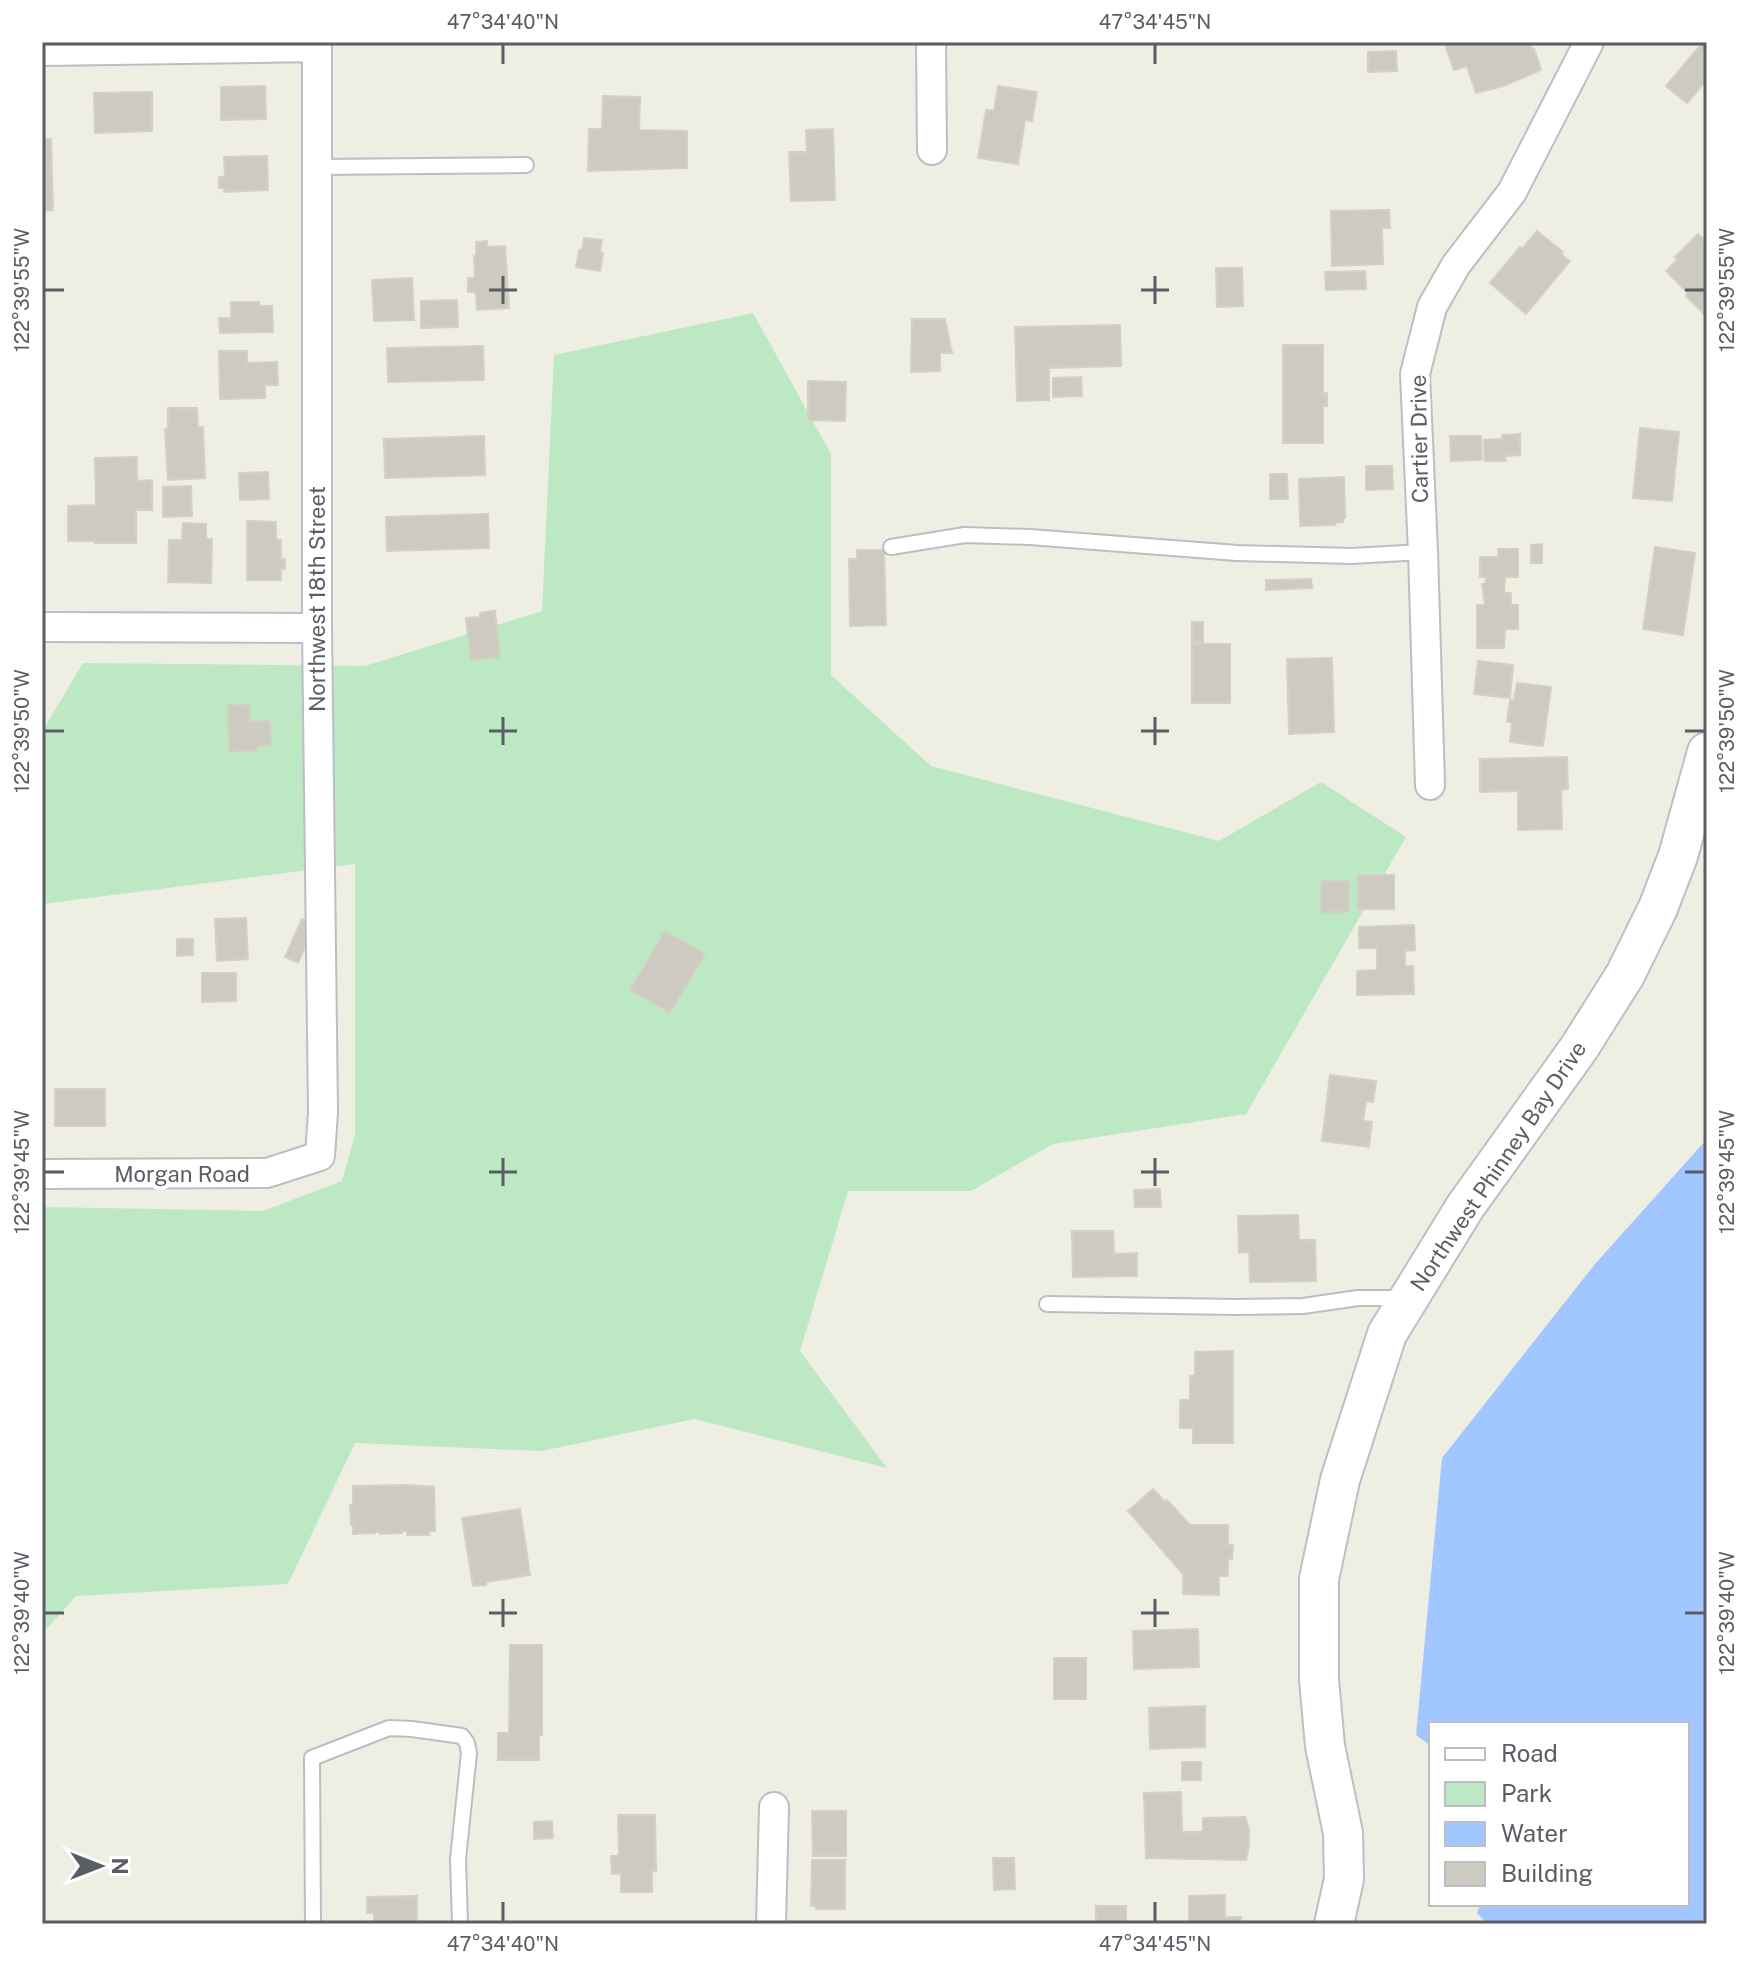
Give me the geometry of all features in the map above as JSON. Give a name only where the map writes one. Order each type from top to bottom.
[{"type":"street","points":[[931,42],[932,150]]},
{"type":"street","name":"Cartier Drive","points":[[1430,785],[1415,374],[1432,307],[1456,265],[1512,192],[1589,42]]},
{"type":"street","points":[[42,51],[317,45]]},
{"type":"street","name":"Northwest 18th Street","points":[[317,45],[317,628],[323,1112],[320,1156]]},
{"type":"street","points":[[42,627],[317,628]]},
{"type":"street","name":"Northwest Phinney Bay Drive","points":[[1334,1924],[1344,1879],[1343,1833],[1325,1746],[1319,1679],[1319,1579],[1344,1465],[1387,1334],[1465,1207],[1579,1048],[1625,975],[1658,908],[1678,856],[1707,752]]},
{"type":"street","name":"Morgan Road","points":[[42,1174],[267,1173],[320,1156]]},
{"type":"street","points":[[771,1924],[774,1807]]},
{"type":"lane","points":[[317,167],[526,165]]},
{"type":"lane","points":[[891,547],[965,535],[1237,553],[1351,556],[1423,552]]},
{"type":"lane","points":[[1047,1304],[1249,1307],[1303,1306],[1358,1298],[1409,1298]]},
{"type":"lane","points":[[313,1924],[312,1758],[389,1728],[462,1736],[467,1743],[469,1753],[458,1859],[460,1924]]},
{"type":"green space","points":[[753,313],[831,454],[831,675],[931,766],[1219,841],[1321,782],[1406,837],[1246,1114],[1053,1144],[971,1191],[848,1191],[800,1351],[887,1468],[694,1419],[542,1451],[355,1443],[288,1584],[76,1596],[42,1634],[42,1207],[263,1211],[342,1181],[355,1135],[355,864],[42,904],[42,732],[83,663],[365,666],[542,611],[554,355]]},
{"type":"water","points":[[1707,1139],[1707,1924],[1487,1924],[1477,1913],[1479,1906],[1689,1906],[1689,1722],[1429,1722],[1429,1745],[1416,1735],[1442,1458],[1595,1264]]},
{"type":"building","points":[[1444,42],[1529,42],[1541,70],[1503,86],[1476,93],[1467,66],[1454,70]]},
{"type":"building","points":[[1703,42],[1707,42],[1707,80],[1687,103],[1666,86]]},
{"type":"building","points":[[1396,51],[1397,71],[1368,72],[1368,52]]},
{"type":"building","points":[[265,86],[266,119],[221,120],[221,87]]},
{"type":"building","points":[[998,86],[1037,92],[1032,121],[1025,120],[1018,164],[978,158],[986,110],[994,111]]},
{"type":"building","points":[[152,92],[152,131],[95,133],[94,93]]},
{"type":"building","points":[[603,96],[640,97],[639,130],[687,131],[687,168],[588,171],[589,129],[602,129]]},
{"type":"building","points":[[833,129],[835,200],[791,201],[789,152],[807,152],[806,130]]},
{"type":"building","points":[[42,139],[51,139],[53,210],[42,211]]},
{"type":"building","points":[[267,156],[268,190],[224,192],[224,188],[219,188],[219,177],[225,177],[224,157]]},
{"type":"building","points":[[1389,210],[1390,228],[1382,228],[1383,264],[1332,266],[1331,211]]},
{"type":"building","points":[[1537,231],[1570,261],[1526,314],[1490,283]]},
{"type":"building","points":[[1698,234],[1705,241],[1707,239],[1707,317],[1666,271]]},
{"type":"building","points":[[584,238],[602,240],[600,271],[576,267]]},
{"type":"building","points":[[487,241],[487,247],[505,246],[509,308],[477,310],[476,292],[468,292],[468,278],[475,278],[476,242]]},
{"type":"building","points":[[1216,268],[1242,268],[1243,306],[1217,307]]},
{"type":"building","points":[[1365,271],[1366,289],[1326,290],[1325,272]]},
{"type":"building","points":[[412,278],[414,320],[374,321],[372,280]]},
{"type":"building","points":[[457,300],[458,327],[421,328],[421,301]]},
{"type":"building","points":[[231,302],[259,302],[259,306],[272,306],[273,332],[220,333],[219,318],[231,318]]},
{"type":"building","points":[[912,319],[945,319],[952,353],[940,353],[940,371],[911,372]]},
{"type":"building","points":[[1120,325],[1121,366],[1049,368],[1049,400],[1017,401],[1015,327]]},
{"type":"building","points":[[1283,345],[1323,345],[1323,393],[1327,393],[1327,406],[1323,406],[1323,443],[1283,443]]},
{"type":"building","points":[[483,346],[484,380],[388,382],[387,348]]},
{"type":"building","points":[[219,351],[247,351],[247,363],[277,362],[278,385],[265,385],[265,398],[220,399]]},
{"type":"building","points":[[1081,377],[1082,396],[1053,397],[1053,378]]},
{"type":"building","points":[[808,381],[846,382],[845,421],[808,420]]},
{"type":"building","points":[[168,408],[197,408],[198,427],[203,427],[205,478],[168,480],[165,429],[168,429]]},
{"type":"building","points":[[1640,428],[1679,432],[1672,501],[1633,498]]},
{"type":"building","points":[[1520,434],[1520,455],[1505,456],[1506,461],[1485,461],[1484,440]]},
{"type":"building","points":[[484,436],[485,475],[385,478],[384,439]]},
{"type":"building","points":[[1450,436],[1481,436],[1482,460],[1451,461]]},
{"type":"building","points":[[137,457],[137,481],[152,480],[152,510],[136,510],[136,543],[68,541],[68,506],[96,505],[95,458]]},
{"type":"building","points":[[1366,466],[1392,466],[1393,489],[1366,490]]},
{"type":"building","points":[[268,472],[269,499],[240,500],[239,473]]},
{"type":"building","points":[[1270,474],[1287,474],[1288,499],[1270,499]]},
{"type":"building","points":[[1344,477],[1343,522],[1300,526],[1299,479]]},
{"type":"building","points":[[191,486],[192,516],[163,517],[163,487]]},
{"type":"building","points":[[488,514],[489,548],[387,551],[386,517]]},
{"type":"building","points":[[247,521],[276,522],[276,540],[281,540],[281,559],[285,559],[281,580],[247,580]]},
{"type":"building","points":[[183,523],[206,524],[206,539],[212,539],[211,583],[168,582],[169,540],[182,540]]},
{"type":"building","points":[[1542,544],[1542,563],[1531,563],[1531,545]]},
{"type":"building","points":[[1655,547],[1695,553],[1683,635],[1643,629]]},
{"type":"building","points":[[1498,549],[1518,549],[1518,577],[1505,577],[1504,593],[1511,593],[1511,605],[1518,605],[1518,629],[1505,629],[1504,648],[1477,648],[1477,605],[1485,605],[1482,584],[1485,584],[1486,577],[1480,577],[1480,557],[1498,557]]},
{"type":"building","points":[[857,550],[884,550],[886,625],[850,626],[849,559],[857,559]]},
{"type":"building","points":[[1311,579],[1312,588],[1266,590],[1266,580]]},
{"type":"building","points":[[495,611],[500,657],[471,660],[466,618]]},
{"type":"building","points":[[1192,622],[1203,622],[1203,642],[1192,642]]},
{"type":"building","points":[[1192,644],[1230,644],[1230,703],[1192,703]]},
{"type":"building","points":[[1332,658],[1334,732],[1289,734],[1287,659]]},
{"type":"building","points":[[1478,661],[1513,665],[1510,698],[1474,694]]},
{"type":"building","points":[[1517,683],[1551,687],[1543,746],[1510,742],[1512,722],[1507,722],[1510,700],[1514,700]]},
{"type":"building","points":[[249,704],[250,722],[270,721],[271,745],[257,746],[257,751],[229,752],[228,705]]},
{"type":"building","points":[[1567,757],[1568,789],[1561,790],[1562,829],[1518,830],[1518,791],[1480,792],[1480,759]]},
{"type":"building","points":[[1358,875],[1394,875],[1394,909],[1358,909]]},
{"type":"building","points":[[1321,881],[1349,881],[1349,912],[1321,912]]},
{"type":"building","points":[[246,918],[248,959],[217,961],[215,919]]},
{"type":"building","points":[[302,919],[315,925],[298,963],[285,957]]},
{"type":"building","points":[[1414,925],[1415,950],[1405,951],[1405,966],[1413,966],[1414,994],[1357,995],[1357,971],[1377,970],[1377,948],[1359,948],[1359,927]]},
{"type":"building","points":[[665,931],[705,954],[670,1013],[630,990]]},
{"type":"building","points":[[177,939],[193,939],[193,955],[177,956]]},
{"type":"building","points":[[202,973],[236,973],[236,1001],[202,1002]]},
{"type":"building","points":[[1330,1075],[1376,1081],[1373,1102],[1366,1101],[1363,1121],[1372,1122],[1369,1147],[1322,1141]]},
{"type":"building","points":[[55,1089],[105,1089],[105,1126],[55,1126]]},
{"type":"building","points":[[1160,1189],[1161,1207],[1135,1207],[1134,1190]]},
{"type":"building","points":[[1298,1215],[1299,1240],[1315,1240],[1316,1281],[1250,1282],[1249,1252],[1239,1253],[1238,1216]]},
{"type":"building","points":[[1072,1231],[1113,1231],[1114,1254],[1137,1253],[1137,1276],[1073,1277]]},
{"type":"building","points":[[1233,1351],[1233,1443],[1193,1443],[1193,1428],[1180,1428],[1180,1400],[1190,1400],[1190,1376],[1195,1376],[1195,1352]]},
{"type":"building","points":[[353,1486],[434,1487],[435,1531],[429,1531],[429,1535],[407,1535],[407,1531],[353,1534],[350,1505],[353,1505]]},
{"type":"building","points":[[1153,1489],[1190,1525],[1228,1525],[1228,1545],[1233,1545],[1232,1559],[1228,1559],[1228,1576],[1219,1576],[1219,1595],[1183,1594],[1183,1574],[1128,1511]]},
{"type":"building","points":[[520,1509],[530,1575],[473,1586],[462,1518]]},
{"type":"building","points":[[1198,1629],[1199,1667],[1134,1669],[1133,1631]]},
{"type":"building","points":[[510,1645],[542,1645],[539,1760],[498,1760],[498,1733],[509,1733]]},
{"type":"building","points":[[1054,1658],[1086,1658],[1086,1699],[1054,1699]]},
{"type":"building","points":[[1205,1706],[1205,1747],[1150,1749],[1149,1708]]},
{"type":"building","points":[[1182,1762],[1201,1762],[1201,1780],[1182,1780]]},
{"type":"building","points":[[1181,1792],[1182,1832],[1203,1832],[1203,1818],[1245,1817],[1249,1829],[1246,1860],[1146,1858],[1144,1793]]},
{"type":"building","points":[[812,1811],[846,1811],[846,1856],[813,1856]]},
{"type":"building","points":[[618,1815],[655,1815],[656,1871],[652,1871],[652,1892],[621,1892],[621,1873],[612,1874],[611,1856],[619,1856]]},
{"type":"building","points":[[552,1821],[553,1838],[534,1839],[534,1822]]},
{"type":"building","points":[[993,1858],[1014,1858],[1015,1889],[994,1890]]},
{"type":"building","points":[[812,1860],[845,1860],[845,1909],[816,1909],[816,1906],[811,1906]]},
{"type":"building","points":[[1225,1895],[1225,1917],[1241,1917],[1241,1924],[1189,1924],[1189,1896]]},
{"type":"building","points":[[417,1896],[417,1924],[374,1924],[374,1913],[367,1913],[367,1897]]},
{"type":"building","points":[[1096,1906],[1126,1906],[1126,1924],[1096,1924]]}]
